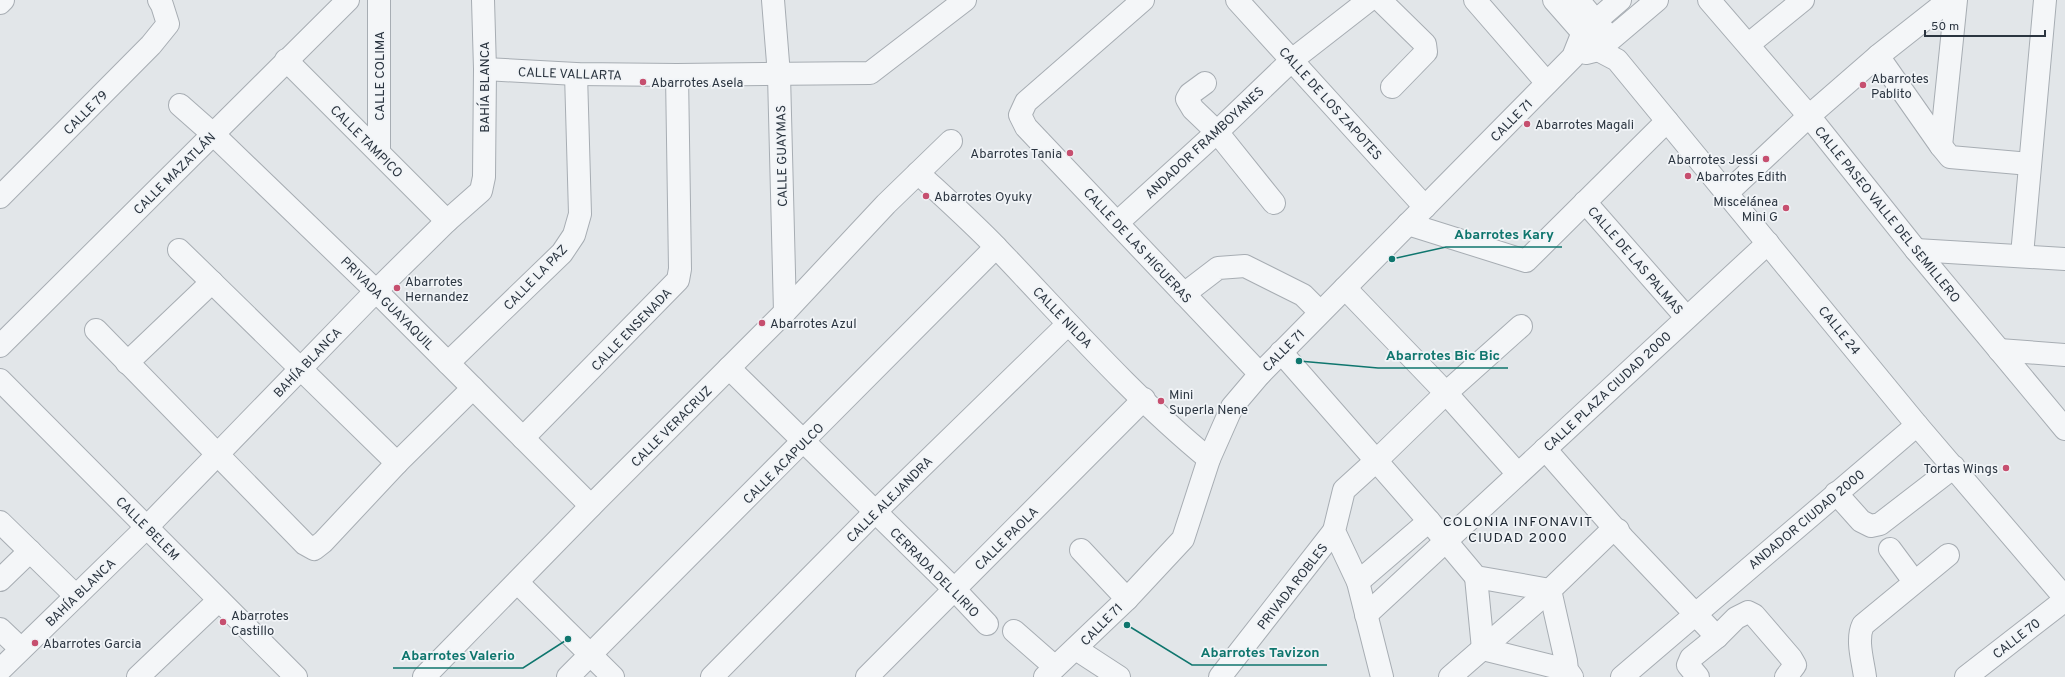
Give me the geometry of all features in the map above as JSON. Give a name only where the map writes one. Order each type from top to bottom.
[{"type":"street","points":[[0,3],[3,0]]},
{"type":"street","name":"CALLE 79","points":[[0,197],[151,45],[168,24],[162,5],[158,0]]},
{"type":"street","name":"CALLE MAZATLÁN","points":[[0,346],[348,0]]},
{"type":"street","name":"CALLE COLIMA","points":[[379,0],[379,152]]},
{"type":"street","name":"BAHÍA BLANCA","points":[[0,670],[147,527],[216,453],[376,291],[447,221],[482,191],[484,177],[485,69],[482,0]]},
{"type":"street","name":"CALLE GUAYMAS","points":[[773,0],[779,75],[785,312]]},
{"type":"street","name":"CALLE DE LAS HIGUERAS","points":[[1143,0],[1026,102],[1020,115],[1026,127],[1260,374]]},
{"type":"street","name":"CALLE DE LOS ZAPOTES","points":[[1238,0],[1425,207]]},
{"type":"street","name":"ANDADOR FRAMBOYANES","points":[[1117,223],[1217,132],[1292,60],[1369,0]]},
{"type":"street","points":[[1380,0],[1424,44],[1426,52],[1392,87]]},
{"type":"street","points":[[1475,0],[1547,84]]},
{"type":"street","name":"CALLE 24","points":[[1554,0],[1589,27],[1609,50],[1917,425],[2065,599]]},
{"type":"street","name":"CALLE 24","points":[[1578,0],[1589,27]]},
{"type":"street","points":[[1589,27],[1620,0]]},
{"type":"street","points":[[1573,57],[1609,50],[1657,0]]},
{"type":"street","name":"CALLE PASEO VALLE DEL SEMILLERO","points":[[1709,0],[1809,116],[1916,250],[2065,429]]},
{"type":"street","points":[[1748,44],[1803,0]]},
{"type":"street","points":[[1726,194],[1809,116],[1878,56],[1949,0]]},
{"type":"street","points":[[1941,146],[1956,0]]},
{"type":"street","points":[[2022,255],[2045,0]]},
{"type":"street","name":"CALLE VALLARTA","points":[[485,69],[576,74],[677,76],[870,74],[890,59],[950,4]]},
{"type":"street","name":"CALLE 71","points":[[1050,672],[1127,599],[1183,539],[1209,459],[1232,407],[1281,352],[1573,57],[1589,27]]},
{"type":"street","points":[[1878,56],[1950,157],[2030,164]]},
{"type":"street","name":"CALLE TAMPICO","points":[[286,60],[447,221]]},
{"type":"street","name":"CALLE LA PAZ","points":[[448,363],[562,253],[574,235],[580,214],[576,74]]},
{"type":"street","name":"CALLE ENSENADA","points":[[524,438],[678,280],[680,268],[677,76]]},
{"type":"street","points":[[1205,83],[1190,94],[1187,100],[1193,109],[1217,132],[1274,203]]},
{"type":"street","name":"PRIVADA GUAYAQUIL","points":[[180,105],[214,134],[376,291],[591,506]]},
{"type":"street","points":[[1408,224],[1526,261],[1667,120]]},
{"type":"street","name":"CALLE VERACRUZ","points":[[424,677],[518,583],[591,506],[785,312],[886,204],[951,141]]},
{"type":"street","name":"CALLE NILDA","points":[[918,173],[996,247],[1068,324],[1144,399],[1188,442],[1209,459]]},
{"type":"street","name":"CALLE DE LAS PALMAS","points":[[1585,202],[1686,317]]},
{"type":"street","name":"CALLE PLAZA CIUDAD 2000","points":[[1366,614],[1447,541],[1686,317],[1768,243]]},
{"type":"street","name":"CALLE ACAPULCO","points":[[568,677],[996,247]]},
{"type":"street","points":[[179,250],[397,463]]},
{"type":"street","points":[[1916,250],[2022,255],[2065,259]]},
{"type":"street","points":[[1184,294],[1218,268],[1245,266],[1303,295],[1320,312]]},
{"type":"street","points":[[127,364],[212,282]]},
{"type":"street","points":[[1344,288],[1446,394],[1518,474]]},
{"type":"street","name":"CALLE ALEJANDRA","points":[[712,677],[875,512],[1068,324]]},
{"type":"street","points":[[1382,677],[1358,582],[1334,531],[1344,490],[1521,326]]},
{"type":"street","points":[[96,330],[127,364],[305,544],[314,548],[323,542],[397,463],[473,388]]},
{"type":"street","points":[[1999,350],[2065,355]]},
{"type":"street","points":[[1281,352],[1430,520],[1476,577],[1483,648]]},
{"type":"street","name":"CERRADA DEL LIRIO","points":[[730,368],[955,590],[987,624]]},
{"type":"street","name":"CALLE BELEM","points":[[0,380],[219,600],[289,675]]},
{"type":"street","name":"CALLE PAOLA","points":[[867,677],[1144,399]]},
{"type":"street","name":"ANDADOR CIUDAD 2000","points":[[1622,677],[1917,425]]},
{"type":"street","points":[[1545,449],[1618,530],[1623,538],[1717,637]]},
{"type":"street","points":[[1836,493],[1861,521],[1871,526],[1880,524],[1954,467]]},
{"type":"street","points":[[1358,582],[1430,520]]},
{"type":"street","points":[[0,522],[76,596]]},
{"type":"street","points":[[1450,677],[1550,590],[1607,535],[1618,530]]},
{"type":"street","name":"PRIVADA ROBLES","points":[[1230,673],[1334,531]]},
{"type":"street","points":[[1890,549],[1910,576],[1912,583]]},
{"type":"street","points":[[1081,550],[1127,599]]},
{"type":"street","points":[[0,580],[30,551]]},
{"type":"street","points":[[1865,677],[1860,632],[1863,625],[1912,583],[1948,555]]},
{"type":"street","points":[[1476,577],[1550,590]]},
{"type":"street","points":[[518,583],[613,677]]},
{"type":"street","points":[[1483,648],[1569,674],[1550,590]]},
{"type":"street","name":"CALLE 70","points":[[1966,677],[2065,599]]},
{"type":"street","points":[[138,677],[219,600]]},
{"type":"street","points":[[1698,677],[1688,665],[1691,658],[1717,637],[1736,618],[1748,612],[1754,615],[1795,666],[1786,677]]},
{"type":"street","points":[[0,629],[21,650]]},
{"type":"street","points":[[1014,631],[1050,672]]},
{"type":"street","points":[[1076,649],[1118,677]]},
{"type":"place","name":"Abarrotes Asela","points":[[643,82]]},
{"type":"place","name":"Abarrotes Pablito","points":[[1863,85]]},
{"type":"place","name":"Abarrotes Magali","points":[[1527,124]]},
{"type":"place","name":"Abarrotes Tania","points":[[1070,153]]},
{"type":"place","name":"Abarrotes Jessi","points":[[1766,159]]},
{"type":"place","name":"Abarrotes Edith","points":[[1688,176]]},
{"type":"place","name":"Abarrotes Oyuky","points":[[926,196]]},
{"type":"place","name":"Miscelánea Mini G","points":[[1786,208]]},
{"type":"place","name":"Abarrotes Kary","points":[[1392,259]]},
{"type":"place","name":"Abarrotes Hernandez","points":[[397,288]]},
{"type":"place","name":"Abarrotes Azul","points":[[762,323]]},
{"type":"place","name":"Abarrotes Bic Bic","points":[[1299,361]]},
{"type":"place","name":"Mini Superla Nene","points":[[1161,401]]},
{"type":"place","name":"Tortas Wings","points":[[2006,468]]},
{"type":"place","name":"Abarrotes Castillo","points":[[223,622]]},
{"type":"place","name":"Abarrotes Tavizon","points":[[1127,625]]},
{"type":"place","name":"Abarrotes Valerio","points":[[568,639]]},
{"type":"place","name":"Abarrotes Garcia","points":[[35,643]]},
{"type":"district","name":"COLONIA INFONAVIT CIUDAD 2000","points":[[1518,530]]}]
